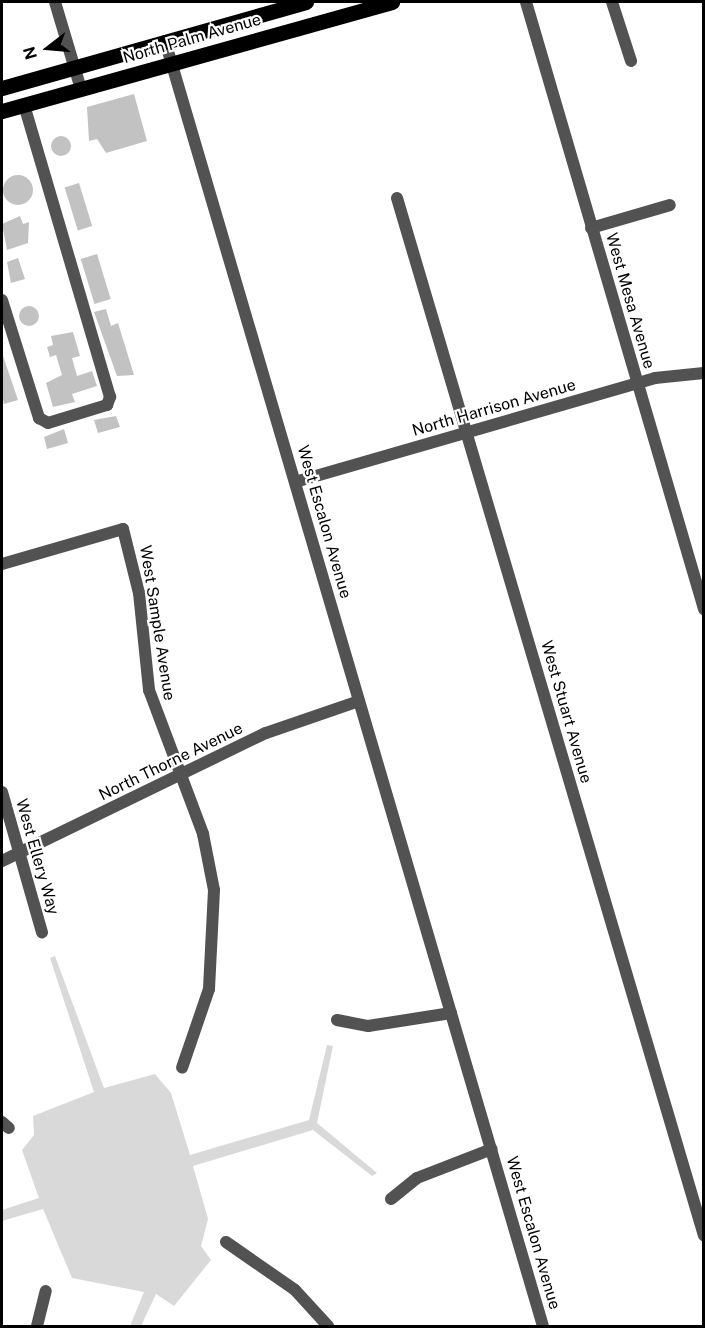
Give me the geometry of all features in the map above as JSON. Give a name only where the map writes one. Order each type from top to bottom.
[{"type":"main road","name":"North Palm Avenue","points":[[2,88],[306,2]]},
{"type":"main road","name":"North Palm Avenue","points":[[2,111],[392,2]]},
{"type":"street","points":[[55,2],[81,89]]},
{"type":"street","name":"West Mesa Avenue","points":[[526,2],[704,609]]},
{"type":"street","points":[[612,2],[631,62]]},
{"type":"street","name":"West Escalon Avenue","points":[[165,41],[543,1326]]},
{"type":"street","points":[[2,300],[39,418],[48,423],[106,405],[110,398],[24,104]]},
{"type":"street","name":"West Stuart Avenue","points":[[397,198],[704,1236]]},
{"type":"street","points":[[591,228],[670,205]]},
{"type":"street","name":"North Harrison Avenue","points":[[295,482],[637,384],[704,373]]},
{"type":"street","name":"West Sample Avenue","points":[[2,564],[123,529],[139,593],[149,690],[203,834],[214,890],[209,988],[182,1068]]},
{"type":"street","name":"North Thorne Avenue","points":[[2,861],[266,734],[359,701]]},
{"type":"street","name":"West Ellery Way","points":[[2,792],[42,932]]},
{"type":"street","points":[[337,1020],[368,1026],[451,1013]]},
{"type":"street","name":"West Escalon Avenue","points":[[391,1199],[417,1178],[492,1149]]},
{"type":"street","points":[[226,1242],[295,1290],[328,1326]]},
{"type":"street","points":[[37,1326],[46,1291]]},
{"type":"shaded area","points":[[55,956],[104,1088],[155,1074],[171,1093],[190,1155],[309,1120],[327,1045],[333,1046],[317,1123],[377,1173],[372,1176],[313,1130],[193,1166],[208,1219],[201,1246],[211,1260],[174,1306],[156,1294],[141,1326],[130,1326],[144,1292],[72,1278],[43,1209],[2,1221],[2,1210],[39,1198],[22,1150],[34,1135],[33,1116],[94,1092],[50,958]]},
{"type":"building","points":[[134,94],[147,141],[106,153],[97,139],[89,141],[87,107]]},
{"type":"building","points":[[61,136],[68,139],[71,146],[68,153],[61,156],[54,153],[51,146],[54,139]]},
{"type":"building","points":[[18,175],[24,176],[32,184],[32,196],[24,204],[18,205],[12,204],[4,196],[3,190],[4,184],[12,176]]},
{"type":"building","points":[[79,183],[92,226],[78,230],[65,187]]},
{"type":"building","points":[[20,216],[23,224],[29,222],[28,243],[7,250],[2,224]]},
{"type":"building","points":[[97,254],[111,299],[94,304],[81,259]]},
{"type":"building","points":[[18,258],[25,279],[11,283],[7,262]]},
{"type":"building","points":[[29,306],[36,309],[39,316],[36,323],[29,326],[22,323],[19,316],[22,309]]},
{"type":"building","points":[[106,309],[111,326],[118,323],[134,375],[117,376],[94,312]]},
{"type":"building","points":[[73,332],[80,356],[72,358],[77,376],[92,371],[97,386],[72,394],[75,402],[53,407],[46,383],[62,375],[56,355],[50,357],[47,347],[53,345],[51,336]]},
{"type":"building","points":[[2,353],[18,400],[4,404],[2,395]]},
{"type":"building","points":[[116,416],[120,427],[98,433],[94,420]]},
{"type":"building","points":[[64,429],[68,443],[47,449],[44,437]]}]
